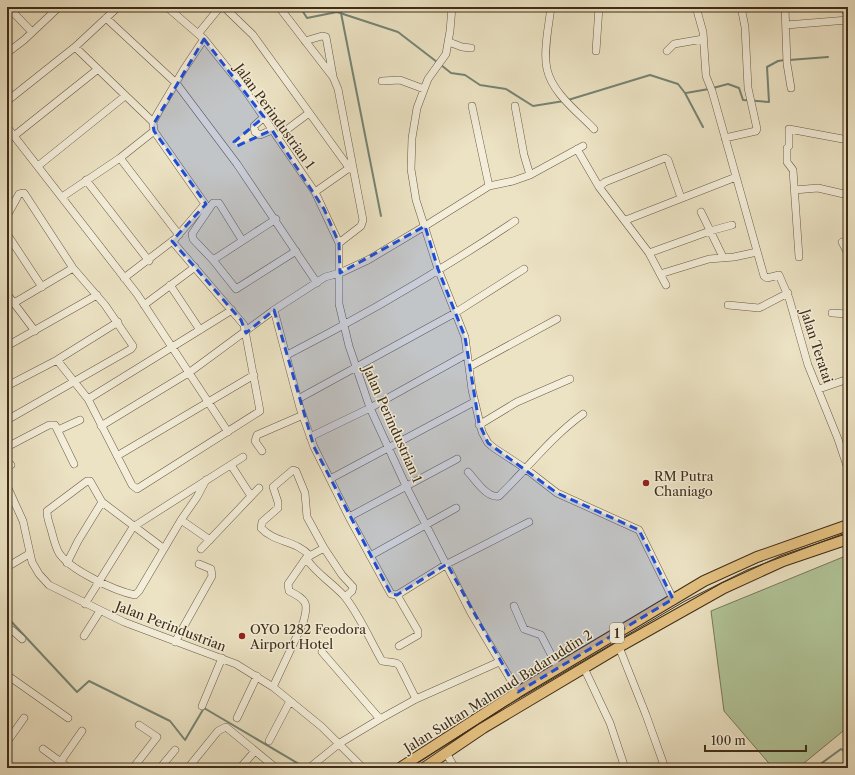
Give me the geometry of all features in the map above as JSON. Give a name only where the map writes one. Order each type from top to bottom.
[{"type":"highway","name":"Jalan Sultan Mahmud Badaruddin 2","points":[[400,768],[518,692],[698,585],[756,558],[848,526]]},
{"type":"highway","name":"1","points":[[424,768],[483,728],[705,598],[760,571],[848,539]]},
{"type":"highway","points":[[698,585],[705,598]]},
{"type":"street","points":[[8,7],[32,32]]},
{"type":"street","points":[[7,53],[59,7]]},
{"type":"street","points":[[7,101],[75,47],[118,7]]},
{"type":"street","name":"Jalan Perindustrian 1","points":[[167,7],[201,37],[245,90],[314,192],[339,243],[340,273],[338,290],[355,367],[370,408],[406,486],[471,613],[518,692]]},
{"type":"street","points":[[124,278],[149,261],[179,235],[204,206],[204,201],[154,131],[154,122],[201,37],[220,7]]},
{"type":"street","points":[[224,7],[253,35],[309,113],[352,167]]},
{"type":"street","points":[[279,7],[333,77]]},
{"type":"street","points":[[452,7],[449,42],[446,54],[428,79],[414,122],[411,169],[415,194],[438,269],[464,337],[479,425],[488,443],[503,456],[526,469],[557,493],[602,511],[638,530],[673,599]]},
{"type":"street","points":[[551,7],[546,68],[553,83],[571,105],[594,129]]},
{"type":"street","points":[[596,51],[599,7]]},
{"type":"street","points":[[660,274],[709,259],[734,257],[757,252],[711,88],[706,76],[704,39],[696,7]]},
{"type":"street","points":[[725,138],[756,131],[747,71],[745,27],[741,7]]},
{"type":"street","points":[[785,7],[787,60],[791,88]]},
{"type":"street","points":[[844,7],[848,16]]},
{"type":"street","points":[[106,18],[176,83],[210,126],[276,220],[317,283]]},
{"type":"street","points":[[786,25],[848,20]]},
{"type":"street","points":[[305,41],[322,36],[326,37],[333,77],[338,89],[363,220],[358,229],[339,243]]},
{"type":"street","points":[[667,51],[674,44],[704,39]]},
{"type":"street","points":[[449,42],[462,47],[471,48]]},
{"type":"street","points":[[75,47],[154,122]]},
{"type":"street","points":[[14,136],[98,69]]},
{"type":"street","points":[[382,81],[400,80],[424,89]]},
{"type":"street","points":[[38,166],[125,96]]},
{"type":"street","points":[[472,106],[488,186]]},
{"type":"street","points":[[515,106],[524,156],[530,175]]},
{"type":"street","points":[[278,137],[309,113]]},
{"type":"street","points":[[264,117],[254,126],[255,132],[260,135],[272,130]]},
{"type":"street","points":[[7,127],[62,196],[144,305],[190,372],[228,432]]},
{"type":"street","points":[[800,257],[793,170],[787,162],[789,129],[848,140]]},
{"type":"street","points":[[62,196],[120,158],[154,131]]},
{"type":"street","points":[[101,426],[190,372],[246,333],[274,310],[325,277],[340,273],[368,260],[488,186],[513,181],[530,175],[580,148],[600,187],[626,220],[649,253],[666,285]]},
{"type":"street","points":[[120,158],[179,235]]},
{"type":"street","points":[[600,187],[605,182],[665,158],[668,160],[681,198]]},
{"type":"street","points":[[314,192],[352,167]]},
{"type":"street","points":[[626,220],[736,177]]},
{"type":"street","points":[[86,180],[149,261]]},
{"type":"street","points":[[794,190],[818,188],[848,195]]},
{"type":"street","points":[[7,216],[19,194],[24,193],[74,268],[118,322],[133,347],[76,382],[7,420]]},
{"type":"street","points":[[242,240],[219,203],[214,203],[192,234],[193,239],[213,260],[233,287],[238,289],[296,251]]},
{"type":"street","points":[[701,212],[723,257]]},
{"type":"street","points":[[213,260],[242,240],[276,220]]},
{"type":"street","points":[[287,355],[345,326],[476,247],[515,221]]},
{"type":"street","points":[[649,253],[710,231],[732,225]]},
{"type":"street","points":[[7,234],[42,287]]},
{"type":"street","points":[[57,360],[88,399],[132,485],[139,488],[260,411],[246,333],[241,320],[172,241]]},
{"type":"street","points":[[842,242],[848,254]]},
{"type":"street","name":"Jalan Teratai","points":[[757,252],[764,277],[779,275],[788,293],[805,355],[848,469]]},
{"type":"street","points":[[144,305],[194,267]]},
{"type":"street","points":[[14,303],[74,268]]},
{"type":"street","points":[[298,399],[455,313],[524,269]]},
{"type":"street","points":[[170,285],[200,330]]},
{"type":"street","points":[[728,305],[759,308],[788,293]]},
{"type":"street","points":[[7,294],[35,331]]},
{"type":"street","points":[[7,346],[97,295]]},
{"type":"street","points":[[88,399],[232,310]]},
{"type":"street","points":[[274,310],[310,437],[349,517],[391,594],[397,595],[446,564],[529,522]]},
{"type":"street","points":[[832,314],[848,314]]},
{"type":"street","points":[[469,367],[557,319]]},
{"type":"street","points":[[7,386],[57,360],[118,322]]},
{"type":"street","points":[[310,437],[370,408],[467,354]]},
{"type":"street","points":[[117,456],[254,375]]},
{"type":"street","points":[[479,425],[517,402],[570,379]]},
{"type":"street","points":[[819,389],[848,379]]},
{"type":"street","points":[[330,479],[474,402]]},
{"type":"street","points":[[468,472],[489,494],[496,497],[499,496],[526,469],[546,445],[583,414]]},
{"type":"street","points":[[262,451],[255,441],[257,435],[303,415]]},
{"type":"street","points":[[58,430],[80,420]]},
{"type":"street","points":[[7,447],[49,424],[55,425],[74,464]]},
{"type":"street","points":[[85,604],[133,527],[243,457]]},
{"type":"street","points":[[349,517],[457,458]]},
{"type":"street","points":[[231,465],[251,496]]},
{"type":"street","points":[[345,597],[352,592],[353,587],[342,575],[324,548],[307,517],[303,485],[296,471],[293,470],[273,487],[278,502],[278,508],[262,522],[261,528],[271,538],[294,544],[308,557],[311,566],[345,597],[382,661],[398,664],[416,699]]},
{"type":"street","points":[[163,548],[133,527],[102,502],[92,481],[87,481],[47,511],[47,516],[58,552],[67,562],[98,581],[136,594],[163,548],[197,497],[206,480]]},
{"type":"street","name":"Jalan Perindustrian","points":[[7,486],[23,521],[29,554],[36,570],[49,585],[100,611],[175,642],[222,658],[257,676],[273,687],[340,743],[363,768]]},
{"type":"street","points":[[201,549],[259,488]]},
{"type":"street","points":[[67,562],[102,502]]},
{"type":"street","points":[[370,556],[456,508]]},
{"type":"street","points":[[181,520],[210,540]]},
{"type":"street","points":[[273,687],[307,612],[306,603],[303,598],[289,591],[288,584],[308,557],[324,548]]},
{"type":"street","points":[[7,567],[29,554]]},
{"type":"street","points":[[175,642],[212,576],[211,569],[199,564]]},
{"type":"street","points":[[397,595],[418,631],[418,635],[398,646]]},
{"type":"street","points":[[514,606],[524,629],[541,635],[558,668]]},
{"type":"street","points":[[84,636],[100,611]]},
{"type":"street","points":[[7,630],[12,630],[22,639]]},
{"type":"street","points":[[619,647],[665,768]]},
{"type":"street","points":[[322,652],[380,719]]},
{"type":"street","points":[[202,706],[222,658]]},
{"type":"street","points":[[309,768],[340,743],[416,699],[500,662]]},
{"type":"street","points":[[584,668],[610,723],[625,768]]},
{"type":"street","points":[[7,675],[68,718]]},
{"type":"street","points":[[237,718],[257,676]]},
{"type":"street","points":[[269,741],[290,701]]},
{"type":"street","points":[[7,742],[24,718]]},
{"type":"street","points":[[133,768],[156,737],[139,725]]},
{"type":"street","points":[[188,768],[223,727],[228,728],[276,768]]},
{"type":"street","points":[[62,761],[82,731]]},
{"type":"street","points":[[43,749],[62,761],[69,768]]},
{"type":"street","points":[[160,768],[175,750]]},
{"type":"street","points":[[240,768],[255,751]]},
{"type":"street","points":[[446,753],[455,768]]},
{"type":"highlighted area","points":[[204,39],[264,117],[234,142],[237,146],[272,130],[324,209],[339,243],[340,273],[425,226],[438,269],[465,337],[479,423],[488,443],[557,493],[639,530],[673,599],[518,692],[447,564],[397,595],[391,594],[314,447],[274,310],[246,333],[241,320],[172,241],[206,204],[154,131],[153,125]]},
{"type":"green space","points":[[848,555],[848,727],[798,768],[773,768],[724,711],[711,611]]},
{"type":"waterway","points":[[300,7],[307,18],[337,12],[398,32],[437,62]]},
{"type":"waterway","points":[[343,7],[341,13],[381,216]]},
{"type":"waterway","points":[[789,60],[828,57]]},
{"type":"waterway","points":[[713,88],[728,84],[739,88],[743,100],[769,102],[767,67],[778,61],[785,60]]},
{"type":"waterway","points":[[441,65],[451,73],[465,75],[480,85],[506,89],[533,106],[564,101]]},
{"type":"waterway","points":[[568,100],[650,75],[678,84],[685,93],[703,127]]},
{"type":"waterway","points":[[686,93],[709,89]]},
{"type":"waterway","points":[[7,617],[77,692],[89,681],[170,721],[185,740],[204,708],[304,767]]},
{"type":"waterway","points":[[815,768],[841,749],[848,754]]},
{"type":"tram line","points":[[409,768],[505,707],[685,601],[747,570],[848,532]]},
{"type":"place","name":"RM Putra Chaniago","points":[[646,483]]},
{"type":"place","name":"OYO 1282 Feodora Airport Hotel","points":[[242,636]]}]
